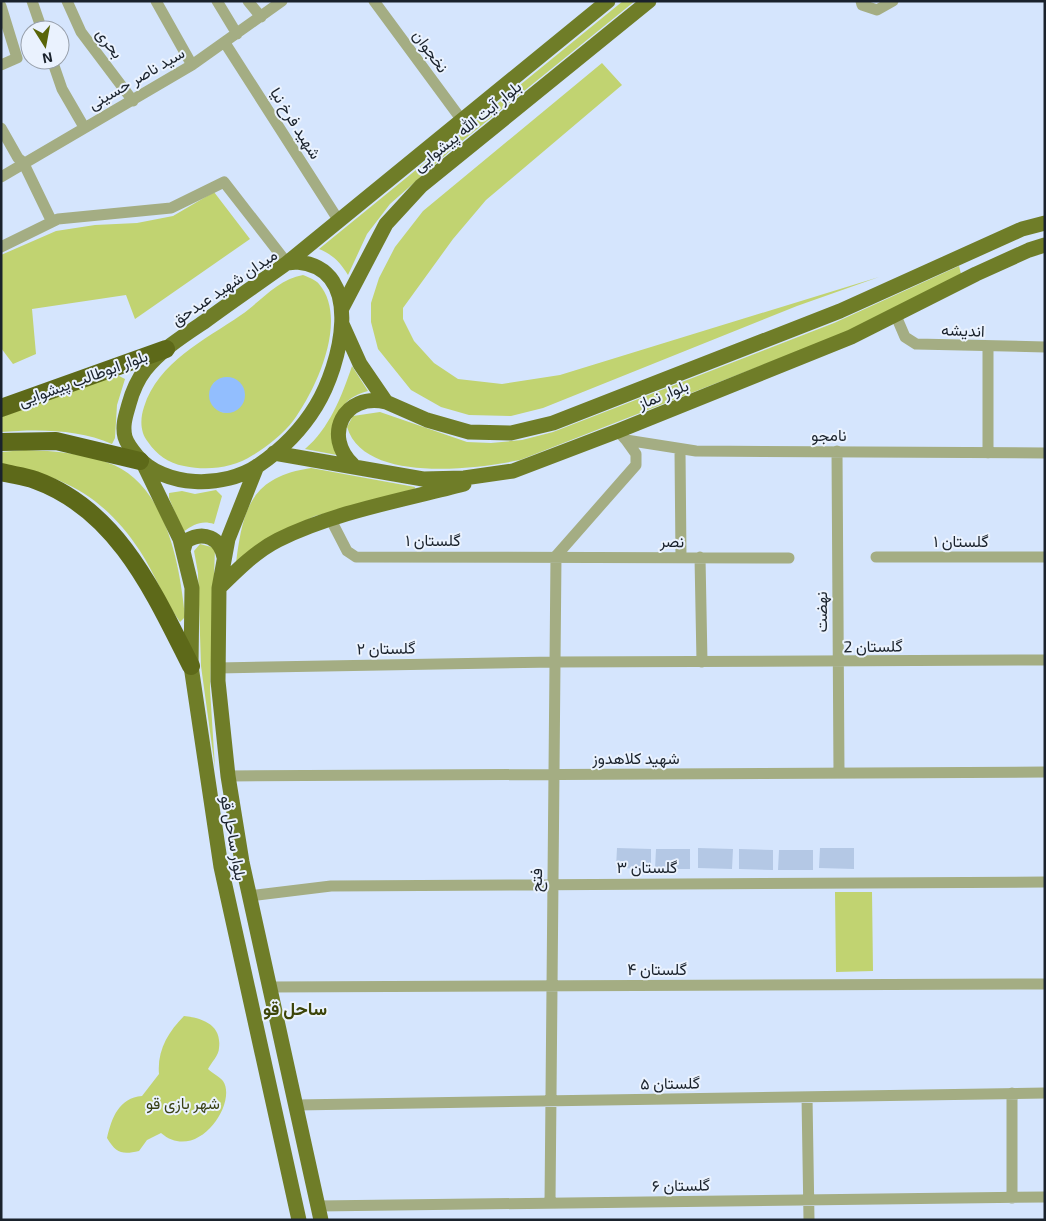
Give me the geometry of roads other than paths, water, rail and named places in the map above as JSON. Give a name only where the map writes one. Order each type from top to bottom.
[{"type":"highway","name":"بلوار ابوطالب پیشوایی","points":[[1,408],[166,349]]},
{"type":"highway","points":[[1,442],[56,441],[142,463]]},
{"type":"highway","points":[[1,472],[34,480],[68,496],[100,519],[126,550],[150,585],[191,666]]},
{"type":"main road","name":"بلوار آیت الله پیشوایی","points":[[287,263],[339,222],[461,119],[608,1]]},
{"type":"main road","name":"بلوار آیت الله پیشوایی","points":[[342,308],[386,224],[421,186],[649,1]]},
{"type":"main road","name":"بلوار نماز","points":[[386,402],[427,420],[469,432],[511,433],[553,423],[840,311],[1041,223]]},
{"type":"main road","name":"بلوار نماز","points":[[274,453],[422,479],[464,478],[513,471],[622,436],[851,337],[896,316],[976,274],[1045,245]]},
{"type":"main road","name":"میدان شهید عبدحق","points":[[287,263],[308,263],[317,266],[331,276],[338,291],[342,308],[342,324],[334,366],[316,405],[290,439],[274,453],[257,466],[233,477],[206,481],[180,479],[154,472],[142,463],[125,438],[124,423],[131,396],[145,370],[166,349],[287,263]]},
{"type":"main road","points":[[342,324],[360,364],[386,402]]},
{"type":"main road","points":[[353,466],[346,459],[338,442],[338,433],[344,415],[358,403],[368,400],[386,402]]},
{"type":"main road","name":"بلوار ساحل قو","points":[[142,463],[180,540],[192,588],[191,666],[221,867],[299,1220]]},
{"type":"main road","name":"بلوار ساحل قو","points":[[257,466],[228,539],[224,558],[219,588],[218,668],[228,776],[250,896],[320,1213]]},
{"type":"main road","points":[[219,588],[245,564],[276,540],[331,520],[513,471]]},
{"type":"main road","points":[[183,551],[186,541],[203,536],[214,539],[222,546],[224,558]]},
{"type":"street","points":[[32,1],[39,20]]},
{"type":"street","name":"بحری","points":[[67,1],[82,32],[133,101]]},
{"type":"street","points":[[156,1],[192,65]]},
{"type":"street","points":[[217,1],[237,34]]},
{"type":"street","points":[[248,1],[261,18]]},
{"type":"street","name":"سید ناصر حسینی","points":[[1,177],[23,162],[133,101],[192,65],[261,18],[282,1]]},
{"type":"street","name":"نخجوان","points":[[374,1],[461,119]]},
{"type":"street","points":[[860,1],[862,5],[877,10],[893,1]]},
{"type":"street","points":[[1,6],[17,58],[1,65]]},
{"type":"street","name":"شهید فرخ نیا","points":[[225,43],[339,222]]},
{"type":"street","points":[[55,70],[62,89],[84,127]]},
{"type":"street","points":[[1,128],[18,158],[23,162],[52,222]]},
{"type":"street","points":[[1,248],[58,219],[171,208],[224,182],[287,263]]},
{"type":"street","points":[[967,254],[976,274]]},
{"type":"street","name":"اندیشه","points":[[896,316],[905,337],[916,344],[1045,347]]},
{"type":"street","points":[[988,347],[992,453]]},
{"type":"street","points":[[556,556],[636,465],[636,454],[622,436]]},
{"type":"street","name":"نامجو","points":[[622,436],[680,450],[1045,453]]},
{"type":"street","points":[[680,450],[681,557]]},
{"type":"street","name":"نهضت","points":[[837,451],[839,773]]},
{"type":"street","name":"گلستان ۱","points":[[331,520],[347,551],[356,557],[556,556]]},
{"type":"street","name":"نصر","points":[[556,556],[789,558]]},
{"type":"street","name":"فتح","points":[[550,1203],[556,556]]},
{"type":"street","name":"گلستان ۱","points":[[876,557],[1045,557]]},
{"type":"street","points":[[700,558],[702,662]]},
{"type":"street","name":"گلستان 2","points":[[555,662],[838,663],[1045,660]]},
{"type":"street","name":"گلستان ۲","points":[[218,668],[555,662]]},
{"type":"street","name":"شهید کلاهدوز","points":[[228,776],[1045,772]]},
{"type":"street","name":"گلستان ۳","points":[[250,896],[331,886],[1045,882]]},
{"type":"street","name":"گلستان ۴","points":[[270,987],[1045,984]]},
{"type":"street","name":"گلستان ۵","points":[[296,1105],[1045,1093]]},
{"type":"street","points":[[1012,1094],[1012,1198]]},
{"type":"street","points":[[807,1097],[809,1220]]},
{"type":"street","name":"گلستان ۶","points":[[320,1213],[550,1203],[1045,1197]]},
{"type":"street","points":[[293,1220],[299,1220]]},
{"type":"water","points":[[227,377],[239,383],[245,395],[239,407],[227,413],[215,407],[209,395],[215,383]]},
{"type":"district","name":"ساحل قو","points":[[295,1009]]},
{"type":"park label","name":"شهر بازی قو","points":[[183,1103]]}]
